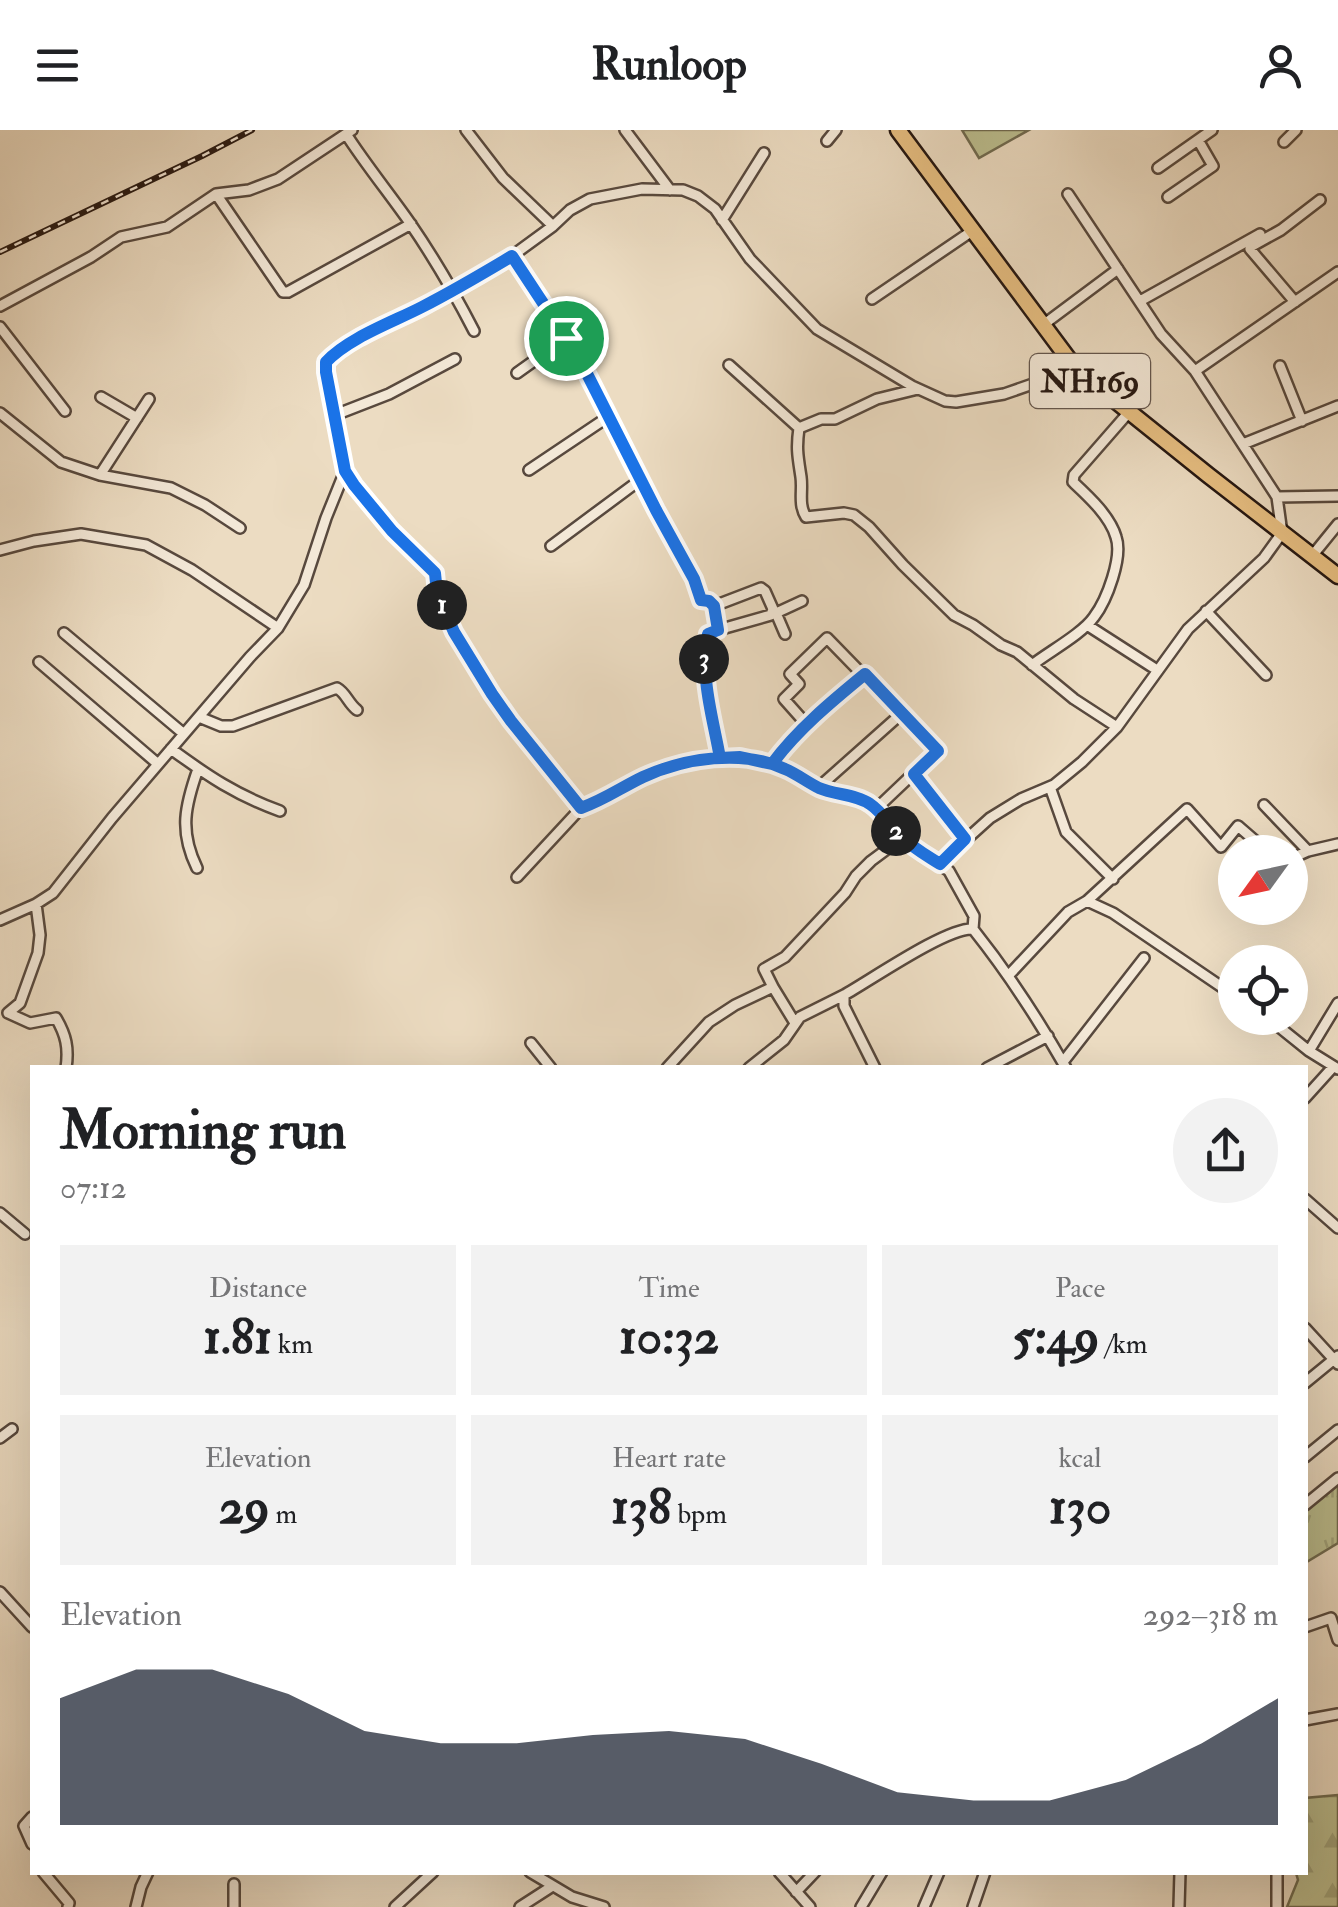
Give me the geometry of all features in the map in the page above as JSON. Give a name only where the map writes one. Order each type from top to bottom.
[{"type":"highway","name":"NH169","points":[[898,130],[1076,369],[1338,576]]},
{"type":"street","points":[[466,130],[503,178],[553,226]]},
{"type":"street","points":[[626,130],[670,190]]},
{"type":"street","points":[[827,141],[836,130]]},
{"type":"street","points":[[1158,168],[1212,130]]},
{"type":"street","points":[[1284,142],[1296,130]]},
{"type":"street","points":[[0,306],[91,258],[120,237],[168,228],[216,194],[249,190],[278,178],[349,132],[362,160],[454,291],[474,331]]},
{"type":"street","points":[[1168,197],[1213,166],[1198,140]]},
{"type":"street","points":[[722,220],[764,153]]},
{"type":"street","points":[[581,808],[482,679],[454,632],[437,593],[435,573],[392,531],[345,471],[326,372],[326,362],[333,355],[512,256],[590,199],[642,189],[683,190],[698,196],[715,209],[750,258],[817,329],[945,401],[1004,394],[1076,369]]},
{"type":"street","points":[[216,194],[284,292],[410,224]]},
{"type":"street","points":[[940,864],[990,818],[1050,787],[1082,762],[1117,727],[1188,629],[1264,558],[1282,533],[1277,497],[1244,444],[1194,371],[1161,334],[1068,194]]},
{"type":"street","points":[[1295,302],[1250,250],[1320,200]]},
{"type":"street","points":[[872,299],[972,230]]},
{"type":"street","points":[[1140,301],[1260,234]]},
{"type":"street","points":[[512,256],[578,356],[694,579],[701,600],[714,606],[718,630]]},
{"type":"street","points":[[1044,325],[1118,268]]},
{"type":"street","points":[[1194,371],[1338,272]]},
{"type":"street","points":[[0,327],[65,411]]},
{"type":"street","points":[[517,373],[566,338]]},
{"type":"street","points":[[336,415],[389,394],[455,359]]},
{"type":"street","points":[[730,365],[799,428]]},
{"type":"street","points":[[1280,366],[1302,421]]},
{"type":"street","points":[[799,428],[821,419],[835,420],[878,399],[918,389]]},
{"type":"street","points":[[101,397],[137,418]]},
{"type":"street","points":[[100,474],[149,399]]},
{"type":"street","points":[[1244,444],[1338,406]]},
{"type":"street","points":[[1032,665],[1094,619],[1113,578],[1118,540],[1104,516],[1073,482],[1074,475],[1129,412]]},
{"type":"street","points":[[0,413],[61,462],[171,488],[205,504],[240,528]]},
{"type":"street","points":[[529,470],[608,417]]},
{"type":"street","points":[[799,428],[796,451],[802,510],[806,516],[854,515],[954,616],[1017,652],[1074,699],[1117,727]]},
{"type":"street","points":[[0,920],[53,892],[158,764],[278,628],[304,585],[345,471]]},
{"type":"street","points":[[551,546],[640,480]]},
{"type":"street","points":[[1277,497],[1338,496]]},
{"type":"street","points":[[1312,556],[1338,524]]},
{"type":"street","points":[[0,550],[82,534],[146,545],[192,570],[278,628]]},
{"type":"street","points":[[714,606],[761,588],[785,634]]},
{"type":"street","points":[[720,758],[704,683],[708,634],[802,601]]},
{"type":"street","points":[[1206,611],[1266,675]]},
{"type":"street","points":[[1086,625],[1157,670]]},
{"type":"street","points":[[64,633],[184,734]]},
{"type":"street","points":[[808,726],[784,699],[799,684],[790,674],[827,638],[938,751],[876,809]]},
{"type":"street","points":[[38,662],[158,764]]},
{"type":"street","points":[[772,764],[784,748],[865,674]]},
{"type":"street","points":[[199,717],[233,726],[337,688],[356,710]]},
{"type":"street","points":[[819,788],[901,714]]},
{"type":"street","points":[[171,749],[247,799],[280,811]]},
{"type":"street","points":[[517,877],[581,808],[676,765],[740,757],[785,768],[819,788],[871,804],[902,838],[949,871],[974,916],[973,929],[1064,1065],[1144,958]]},
{"type":"street","points":[[196,868],[184,826],[188,797],[198,769]]},
{"type":"street","points":[[914,774],[965,839]]},
{"type":"street","points":[[1050,787],[1066,832],[1113,878]]},
{"type":"street","points":[[1264,805],[1293,835]]},
{"type":"street","points":[[1008,976],[1068,912],[1087,901],[1187,809],[1218,844]]},
{"type":"street","points":[[1231,835],[1238,826],[1248,835]]},
{"type":"street","points":[[795,1023],[764,969],[785,957],[864,868],[902,838]]},
{"type":"street","points":[[1308,851],[1338,844]]},
{"type":"street","points":[[1087,901],[1113,913],[1218,984]]},
{"type":"street","points":[[36,904],[38,952],[20,1003],[8,1013],[30,1022],[56,1018],[69,1050],[66,1065]]},
{"type":"street","points":[[753,1065],[815,1008],[945,936],[963,928],[973,929]]},
{"type":"street","points":[[670,1065],[709,1022],[773,987]]},
{"type":"street","points":[[844,995],[844,1006],[874,1065]]},
{"type":"street","points":[[1309,1051],[1338,1003]]},
{"type":"street","points":[[1289,1035],[1336,1068],[1308,1095]]},
{"type":"street","points":[[1009,1062],[1048,1036]]},
{"type":"street","points":[[530,1042],[549,1065]]},
{"type":"street","points":[[1308,1202],[1338,1228]]},
{"type":"street","points":[[0,1213],[25,1234]]},
{"type":"street","points":[[1308,1331],[1337,1360],[1308,1381]]},
{"type":"street","points":[[0,1438],[12,1429]]},
{"type":"street","points":[[1308,1455],[1338,1430]]},
{"type":"street","points":[[1308,1503],[1338,1478]]},
{"type":"street","points":[[0,1592],[30,1625]]},
{"type":"street","points":[[1308,1626],[1331,1618],[1338,1640]]},
{"type":"street","points":[[1308,1719],[1338,1714]]},
{"type":"street","points":[[46,1875],[69,1903],[68,1907]]},
{"type":"street","points":[[136,1907],[147,1875]]},
{"type":"street","points":[[395,1907],[430,1875]]},
{"type":"street","points":[[537,1875],[551,1887],[604,1907]]},
{"type":"street","points":[[782,1875],[810,1907]]},
{"type":"street","points":[[796,1892],[811,1875]]},
{"type":"street","points":[[861,1907],[880,1875]]},
{"type":"street","points":[[924,1907],[938,1875]]},
{"type":"street","points":[[972,1907],[983,1875]]},
{"type":"street","points":[[1179,1907],[1180,1875]]},
{"type":"street","points":[[1276,1875],[1277,1907]]},
{"type":"street","points":[[234,1884],[234,1907]]},
{"type":"street","points":[[520,1907],[551,1887]]},
{"type":"street","points":[[404,1898],[413,1907]]},
{"type":"street","points":[[571,1907],[582,1900]]},
{"type":"green space","points":[[962,130],[1029,130],[979,158]]},
{"type":"green space","points":[[1338,1480],[1338,1543],[1308,1561],[1308,1504]]},
{"type":"green space","points":[[1338,1795],[1338,1907],[1287,1907],[1297,1875],[1308,1875],[1308,1798]]},
{"type":"railway","points":[[0,252],[252,130]]},
{"type":"route","points":[[566,338],[512,256],[454,291],[361,338],[326,362],[345,471],[392,531],[435,573],[437,593],[454,632],[511,721],[581,808],[676,765],[740,757],[785,768],[831,793],[871,804],[902,838],[940,864],[965,839],[914,774],[938,751],[865,674],[784,748],[772,764],[740,757],[720,758],[704,683],[708,634],[718,630],[714,606],[701,600],[694,579],[566,338]]}]
